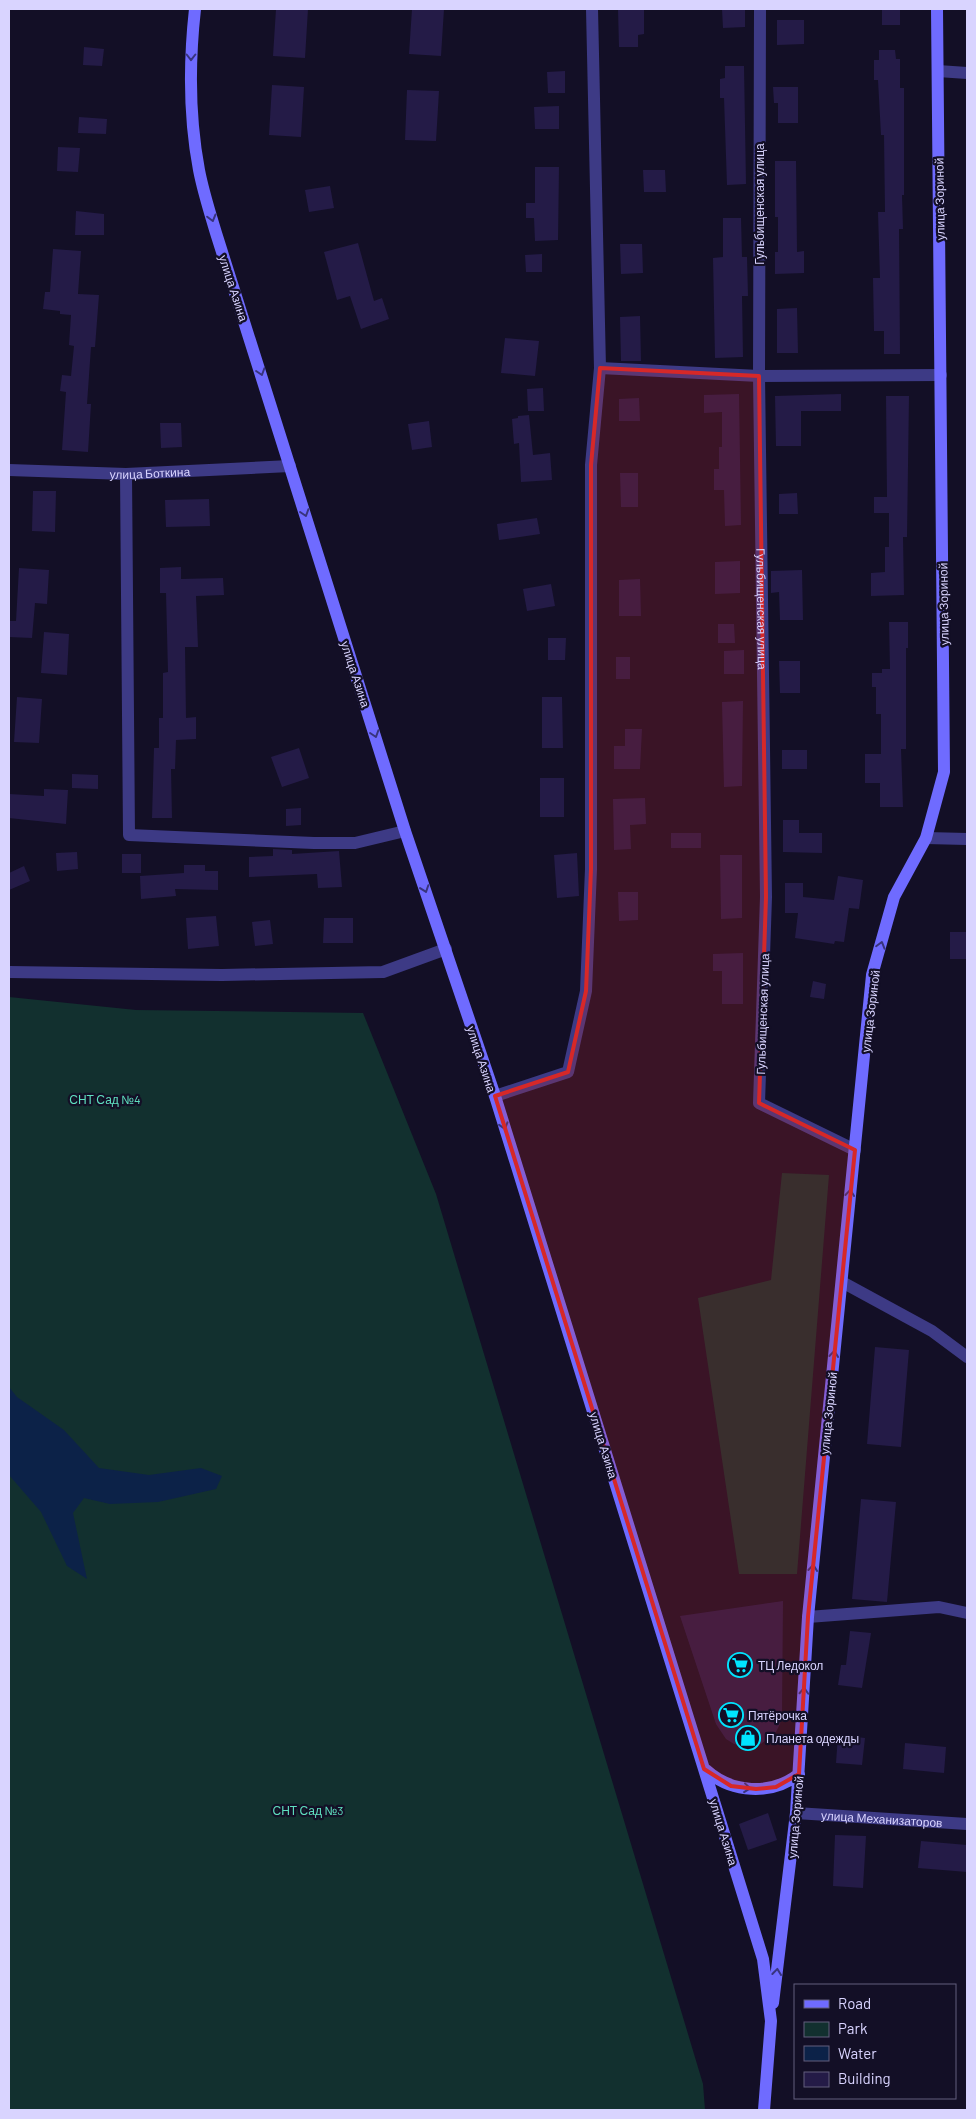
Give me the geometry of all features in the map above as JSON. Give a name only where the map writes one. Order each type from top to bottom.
[{"type":"main road","name":"улица Азина","points":[[195,9],[191,45],[191,101],[194,139],[199,172],[216,234],[405,831],[494,1096],[763,1958],[771,2021],[764,2110]]},
{"type":"main road","name":"улица Зориной","points":[[771,2021],[796,1813],[808,1617],[872,975],[894,897],[926,838],[944,772],[937,9]]},
{"type":"main road","points":[[704,1769],[716,1779],[730,1786],[756,1789],[776,1788],[789,1782],[799,1774]]},
{"type":"street","points":[[494,1096],[568,1072],[586,991],[591,870],[591,465],[600,368],[592,9]]},
{"type":"street","name":"Гульбищенская улица","points":[[760,9],[759,376],[766,898],[759,1103],[855,1150]]},
{"type":"street","points":[[938,71],[967,73]]},
{"type":"street","points":[[600,368],[759,376],[940,375]]},
{"type":"street","name":"улица Боткина","points":[[9,470],[126,474],[290,466]]},
{"type":"street","points":[[126,474],[128,835],[314,844],[355,843],[405,831]]},
{"type":"street","points":[[926,838],[967,839]]},
{"type":"street","points":[[9,972],[222,975],[383,972],[446,949]]},
{"type":"street","points":[[842,1282],[932,1332],[967,1357]]},
{"type":"street","points":[[808,1617],[939,1607],[967,1613]]},
{"type":"street","name":"улица Механизаторов","points":[[796,1813],[967,1824]]},
{"type":"highlighted area","points":[[600,368],[759,376],[766,897],[759,1103],[855,1150],[808,1617],[799,1774],[776,1787],[756,1789],[731,1786],[704,1769],[495,1096],[568,1072],[586,991],[591,869],[591,465]]},
{"type":"green space","name":"СНТ Сад №3","points":[[9,997],[136,1010],[363,1013],[436,1194],[703,2084],[705,2110],[9,2110]]},
{"type":"green space","points":[[782,1173],[829,1175],[797,1574],[739,1574],[698,1298],[771,1280]]},
{"type":"water","points":[[9,1387],[17,1397],[64,1430],[99,1468],[149,1475],[201,1468],[222,1476],[216,1489],[158,1502],[110,1504],[84,1498],[73,1513],[87,1579],[67,1566],[41,1512],[9,1475]]},
{"type":"building","points":[[276,9],[308,9],[305,58],[273,56]]},
{"type":"building","points":[[412,9],[444,9],[441,56],[409,54]]},
{"type":"building","points":[[618,9],[644,9],[644,34],[638,35],[638,47],[619,47]]},
{"type":"building","points":[[722,9],[745,9],[745,27],[723,28]]},
{"type":"building","points":[[882,9],[900,9],[900,25],[882,25]]},
{"type":"building","points":[[777,20],[804,20],[804,44],[777,45]]},
{"type":"building","points":[[84,47],[104,49],[102,66],[83,65]]},
{"type":"building","points":[[879,50],[895,50],[896,59],[900,59],[900,88],[904,88],[903,229],[899,229],[900,354],[884,354],[884,331],[874,331],[873,278],[880,278],[878,212],[885,212],[884,135],[881,135],[878,80],[874,80],[874,60],[879,60]]},
{"type":"building","points":[[725,66],[744,66],[746,184],[727,185],[724,98],[720,98],[720,79],[725,78]]},
{"type":"building","points":[[565,71],[565,93],[548,93],[547,72]]},
{"type":"building","points":[[272,85],[304,87],[301,137],[269,135]]},
{"type":"building","points":[[773,87],[798,87],[798,123],[778,123],[778,103],[774,103]]},
{"type":"building","points":[[407,90],[439,91],[436,141],[405,140]]},
{"type":"building","points":[[559,106],[559,129],[535,129],[534,107]]},
{"type":"building","points":[[79,117],[107,119],[106,134],[78,133]]},
{"type":"building","points":[[58,147],[80,148],[78,172],[57,171]]},
{"type":"building","points":[[775,161],[796,161],[797,252],[804,251],[804,273],[775,274],[775,252],[778,252],[778,217],[775,217]]},
{"type":"building","points":[[535,167],[559,167],[558,240],[535,241],[534,218],[526,218],[526,203],[535,203]]},
{"type":"building","points":[[643,170],[665,170],[666,192],[644,192]]},
{"type":"building","points":[[330,186],[334,208],[309,212],[305,190]]},
{"type":"building","points":[[76,211],[104,214],[104,235],[75,235]]},
{"type":"building","points":[[723,218],[741,218],[742,257],[747,257],[748,296],[742,296],[743,357],[715,358],[713,258],[723,257]]},
{"type":"building","points":[[358,243],[374,301],[382,298],[389,319],[361,329],[350,296],[337,300],[324,252]]},
{"type":"building","points":[[620,244],[642,244],[643,273],[621,274]]},
{"type":"building","points":[[53,249],[81,251],[78,294],[99,295],[95,347],[91,347],[87,404],[91,404],[88,452],[62,450],[66,392],[60,391],[62,375],[71,376],[74,346],[69,345],[71,315],[60,314],[60,311],[43,309],[45,292],[50,292]]},
{"type":"building","points":[[542,254],[542,272],[526,272],[525,255]]},
{"type":"building","points":[[797,308],[798,353],[777,353],[777,309]]},
{"type":"building","points":[[640,316],[641,361],[621,361],[620,317]]},
{"type":"building","points":[[505,338],[539,341],[535,376],[501,373]]},
{"type":"building","points":[[543,388],[544,411],[528,411],[527,389]]},
{"type":"building","points":[[739,394],[741,525],[725,526],[724,490],[714,490],[714,469],[719,469],[719,447],[722,447],[722,412],[704,413],[704,395]]},
{"type":"building","points":[[841,394],[841,411],[801,411],[801,446],[776,446],[775,396]]},
{"type":"building","points":[[886,396],[909,396],[907,537],[903,537],[904,595],[871,596],[871,573],[885,572],[885,547],[889,547],[889,513],[874,513],[874,497],[887,497]]},
{"type":"building","points":[[639,398],[640,421],[619,421],[619,399]]},
{"type":"building","points":[[529,415],[533,455],[550,453],[552,480],[521,482],[519,443],[514,444],[512,419],[518,418],[518,416]]},
{"type":"building","points":[[429,421],[432,447],[412,450],[408,424]]},
{"type":"building","points":[[160,423],[181,423],[182,447],[161,448]]},
{"type":"building","points":[[620,473],[638,473],[638,507],[621,507]]},
{"type":"building","points":[[33,491],[56,491],[55,532],[32,531]]},
{"type":"building","points":[[797,493],[798,514],[779,514],[779,494]]},
{"type":"building","points":[[209,499],[210,526],[166,527],[165,500]]},
{"type":"building","points":[[537,518],[540,534],[499,540],[497,524]]},
{"type":"building","points":[[740,561],[740,593],[715,594],[715,562]]},
{"type":"building","points":[[181,567],[181,579],[223,578],[224,595],[196,596],[198,647],[185,647],[186,718],[196,717],[196,739],[176,740],[175,769],[171,769],[172,818],[152,818],[154,748],[159,748],[159,718],[163,718],[163,673],[168,672],[166,593],[160,593],[160,568]]},
{"type":"building","points":[[19,568],[49,570],[47,604],[35,603],[32,638],[9,637],[9,621],[16,621]]},
{"type":"building","points":[[802,570],[803,620],[780,620],[779,592],[771,593],[771,571]]},
{"type":"building","points":[[640,579],[641,616],[619,616],[619,580]]},
{"type":"building","points":[[551,584],[555,606],[527,611],[523,589]]},
{"type":"building","points":[[889,622],[908,622],[908,648],[906,648],[906,749],[901,749],[903,807],[880,807],[880,783],[865,783],[865,754],[881,754],[881,714],[876,714],[876,687],[872,687],[872,673],[882,673],[882,669],[890,669]]},
{"type":"building","points":[[718,624],[734,624],[735,643],[718,643]]},
{"type":"building","points":[[44,632],[69,634],[67,675],[41,673]]},
{"type":"building","points":[[548,638],[566,638],[565,660],[548,660]]},
{"type":"building","points":[[744,650],[744,674],[724,674],[724,651]]},
{"type":"building","points":[[616,657],[630,657],[630,679],[616,679]]},
{"type":"building","points":[[779,661],[800,661],[800,693],[780,693]]},
{"type":"building","points":[[17,697],[42,699],[39,743],[14,742]]},
{"type":"building","points":[[542,697],[562,697],[563,748],[542,748]]},
{"type":"building","points":[[743,701],[742,786],[724,787],[722,702]]},
{"type":"building","points":[[625,729],[642,729],[640,769],[614,769],[614,746],[625,746]]},
{"type":"building","points":[[299,748],[309,778],[282,787],[271,757]]},
{"type":"building","points":[[782,750],[807,750],[807,769],[782,769]]},
{"type":"building","points":[[72,774],[98,775],[98,789],[72,788]]},
{"type":"building","points":[[540,778],[564,778],[564,817],[540,817]]},
{"type":"building","points":[[44,789],[68,790],[66,824],[9,818],[9,794],[44,796]]},
{"type":"building","points":[[645,798],[646,824],[630,825],[631,849],[614,850],[613,799]]},
{"type":"building","points":[[301,808],[301,825],[286,826],[286,809]]},
{"type":"building","points":[[783,820],[799,820],[799,833],[822,833],[822,853],[783,852]]},
{"type":"building","points":[[671,833],[701,833],[701,848],[671,848]]},
{"type":"building","points":[[273,849],[292,850],[292,854],[339,851],[342,887],[318,888],[317,874],[249,877],[249,857],[273,856]]},
{"type":"building","points":[[77,852],[78,869],[57,871],[56,853]]},
{"type":"building","points":[[577,853],[579,896],[557,898],[554,855]]},
{"type":"building","points":[[122,854],[141,854],[141,873],[122,873]]},
{"type":"building","points":[[720,855],[742,855],[742,918],[721,919]]},
{"type":"building","points":[[184,865],[205,865],[205,871],[218,871],[218,890],[175,889],[176,896],[141,899],[140,876],[184,873]]},
{"type":"building","points":[[24,866],[30,881],[9,890],[9,873]]},
{"type":"building","points":[[838,876],[863,880],[859,909],[849,908],[844,942],[835,941],[834,944],[795,938],[798,913],[785,913],[785,883],[803,883],[803,897],[834,900]]},
{"type":"building","points":[[618,892],[638,892],[638,920],[619,921]]},
{"type":"building","points":[[216,916],[219,946],[188,949],[186,918]]},
{"type":"building","points":[[324,918],[353,918],[353,943],[323,943]]},
{"type":"building","points":[[270,920],[273,944],[255,946],[252,922]]},
{"type":"building","points":[[950,932],[967,932],[967,959],[950,959]]},
{"type":"building","points":[[743,953],[743,1004],[722,1004],[722,971],[713,971],[713,954]]},
{"type":"building","points":[[813,981],[826,984],[824,999],[810,997]]},
{"type":"building","points":[[875,1347],[909,1350],[901,1447],[867,1444]]},
{"type":"building","points":[[861,1499],[896,1502],[887,1602],[852,1599]]},
{"type":"building","name":"ТЦ Ледокол","points":[[783,1601],[782,1715],[780,1724],[776,1732],[761,1744],[743,1746],[734,1744],[726,1739],[716,1724],[680,1616]]},
{"type":"building","points":[[850,1631],[871,1633],[862,1688],[838,1685],[841,1665],[846,1665]]},
{"type":"building","points":[[838,1735],[865,1738],[862,1765],[836,1763]]},
{"type":"building","points":[[905,1743],[946,1747],[944,1773],[903,1769]]},
{"type":"building","points":[[768,1813],[777,1840],[748,1850],[739,1824]]},
{"type":"building","points":[[835,1835],[866,1836],[863,1888],[833,1886]]},
{"type":"building","points":[[921,1841],[967,1845],[967,1872],[918,1868]]},
{"type":"place","name":"ТЦ Ледокол","points":[[740,1665]]},
{"type":"place","name":"Пятёрочка","points":[[731,1715]]},
{"type":"place","name":"Планета одежды","points":[[748,1738]]},
{"type":"park label","name":"СНТ Сад №4","points":[[105,1099]]}]
